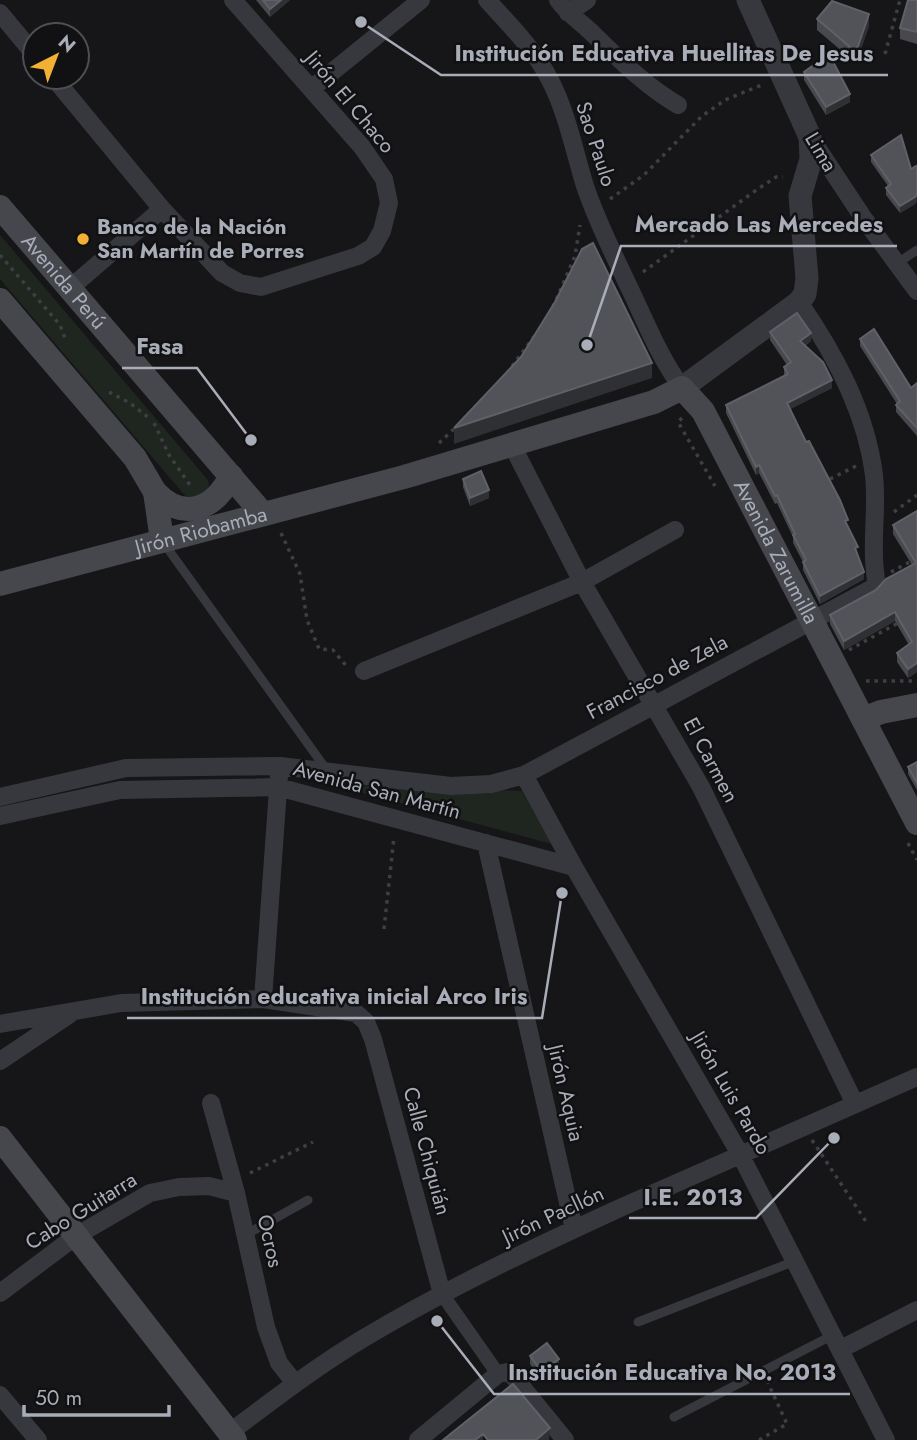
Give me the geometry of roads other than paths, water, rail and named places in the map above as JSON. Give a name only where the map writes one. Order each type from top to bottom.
[{"type":"main road","name":"Avenida Perú","points":[[0,207],[231,476],[267,513]]},
{"type":"main road","points":[[3,309],[135,458],[164,502],[180,509],[197,509],[213,502],[225,489],[231,476]]},
{"type":"main road","name":"Jirón Riobamba","points":[[0,584],[404,477],[654,402],[682,388]]},
{"type":"main road","name":"Avenida Zarumilla","points":[[682,388],[703,411],[917,823]]},
{"type":"main road","points":[[155,492],[162,540]]},
{"type":"main road","points":[[863,719],[888,710],[917,705]]},
{"type":"main road","points":[[0,1138],[232,1436]]},
{"type":"street","name":"Jirón El Chaco","points":[[162,209],[222,273],[240,283],[261,287],[358,256],[373,247],[382,231],[388,196],[384,179],[362,147],[233,0]]},
{"type":"street","points":[[311,89],[421,0]]},
{"type":"street","name":"Sao Paulo","points":[[487,0],[529,49],[550,79],[569,127],[587,215],[627,284],[669,370],[682,388]]},
{"type":"street","points":[[563,6],[587,0]]},
{"type":"street","name":"Lima","points":[[748,0],[810,137],[917,291]]},
{"type":"street","points":[[563,6],[635,76],[678,106]]},
{"type":"street","points":[[0,13],[21,38]]},
{"type":"street","points":[[65,91],[162,209],[69,289]]},
{"type":"street","points":[[682,388],[799,302],[805,294],[807,278],[800,196],[811,159],[810,137]]},
{"type":"street","name":"Francisco de Zela","points":[[524,775],[876,584],[875,488],[871,459],[856,407],[841,371],[824,338],[799,302]]},
{"type":"street","name":"El Carmen","points":[[512,445],[582,582],[701,787],[855,1104]]},
{"type":"street","points":[[364,671],[582,582],[675,530]]},
{"type":"street","points":[[0,1024],[121,1003],[263,999],[280,766]]},
{"type":"street","name":"Avenida San Martín","points":[[0,797],[126,768],[280,766],[451,786],[491,784],[524,775]]},
{"type":"street","name":"Jirón Luis Pardo","points":[[524,775],[574,867],[740,1154],[886,1440]]},
{"type":"street","name":"Avenida San Martín","points":[[0,816],[120,790],[278,787],[574,867]]},
{"type":"street","name":"Jirón Aquia","points":[[486,843],[574,1229]]},
{"type":"street","name":"Calle Chiquián","points":[[263,999],[356,1013],[366,1022],[373,1038],[442,1294]]},
{"type":"street","points":[[0,1061],[75,1010]]},
{"type":"street","name":"Jirón Pacllón","points":[[232,1436],[295,1383],[363,1339],[442,1294],[574,1229],[917,1077]]},
{"type":"street","name":"Ocros","points":[[211,1103],[234,1187],[266,1327],[279,1363],[295,1383]]},
{"type":"street","name":"Cabo Guitarra","points":[[0,1293],[76,1236],[150,1193],[179,1187],[234,1187]]},
{"type":"street","points":[[442,1294],[498,1374]]},
{"type":"street","points":[[837,1342],[917,1310]]},
{"type":"street","points":[[418,1440],[498,1374],[507,1372],[565,1440]]},
{"type":"street","points":[[0,1395],[38,1440]]},
{"type":"lane","points":[[896,264],[917,250]]},
{"type":"lane","points":[[162,540],[327,771]]},
{"type":"lane","points":[[245,1235],[307,1200]]},
{"type":"lane","points":[[638,1322],[795,1261]]},
{"type":"lane","points":[[674,1417],[763,1371],[837,1342]]},
{"type":"place","name":"Institución Educativa Huellitas De Jesus","points":[[361,22]]},
{"type":"place","name":"Banco de la Nación San Martín de Porres","points":[[83,239]]},
{"type":"place","name":"Mercado Las Mercedes","points":[[587,345]]},
{"type":"place","name":"Fasa","points":[[251,440]]},
{"type":"place","name":"Institución educativa inicial Arco Iris","points":[[562,893]]},
{"type":"place","name":"I.E. 2013","points":[[834,1138]]},
{"type":"place","name":"Institución Educativa No. 2013","points":[[437,1321]]}]
